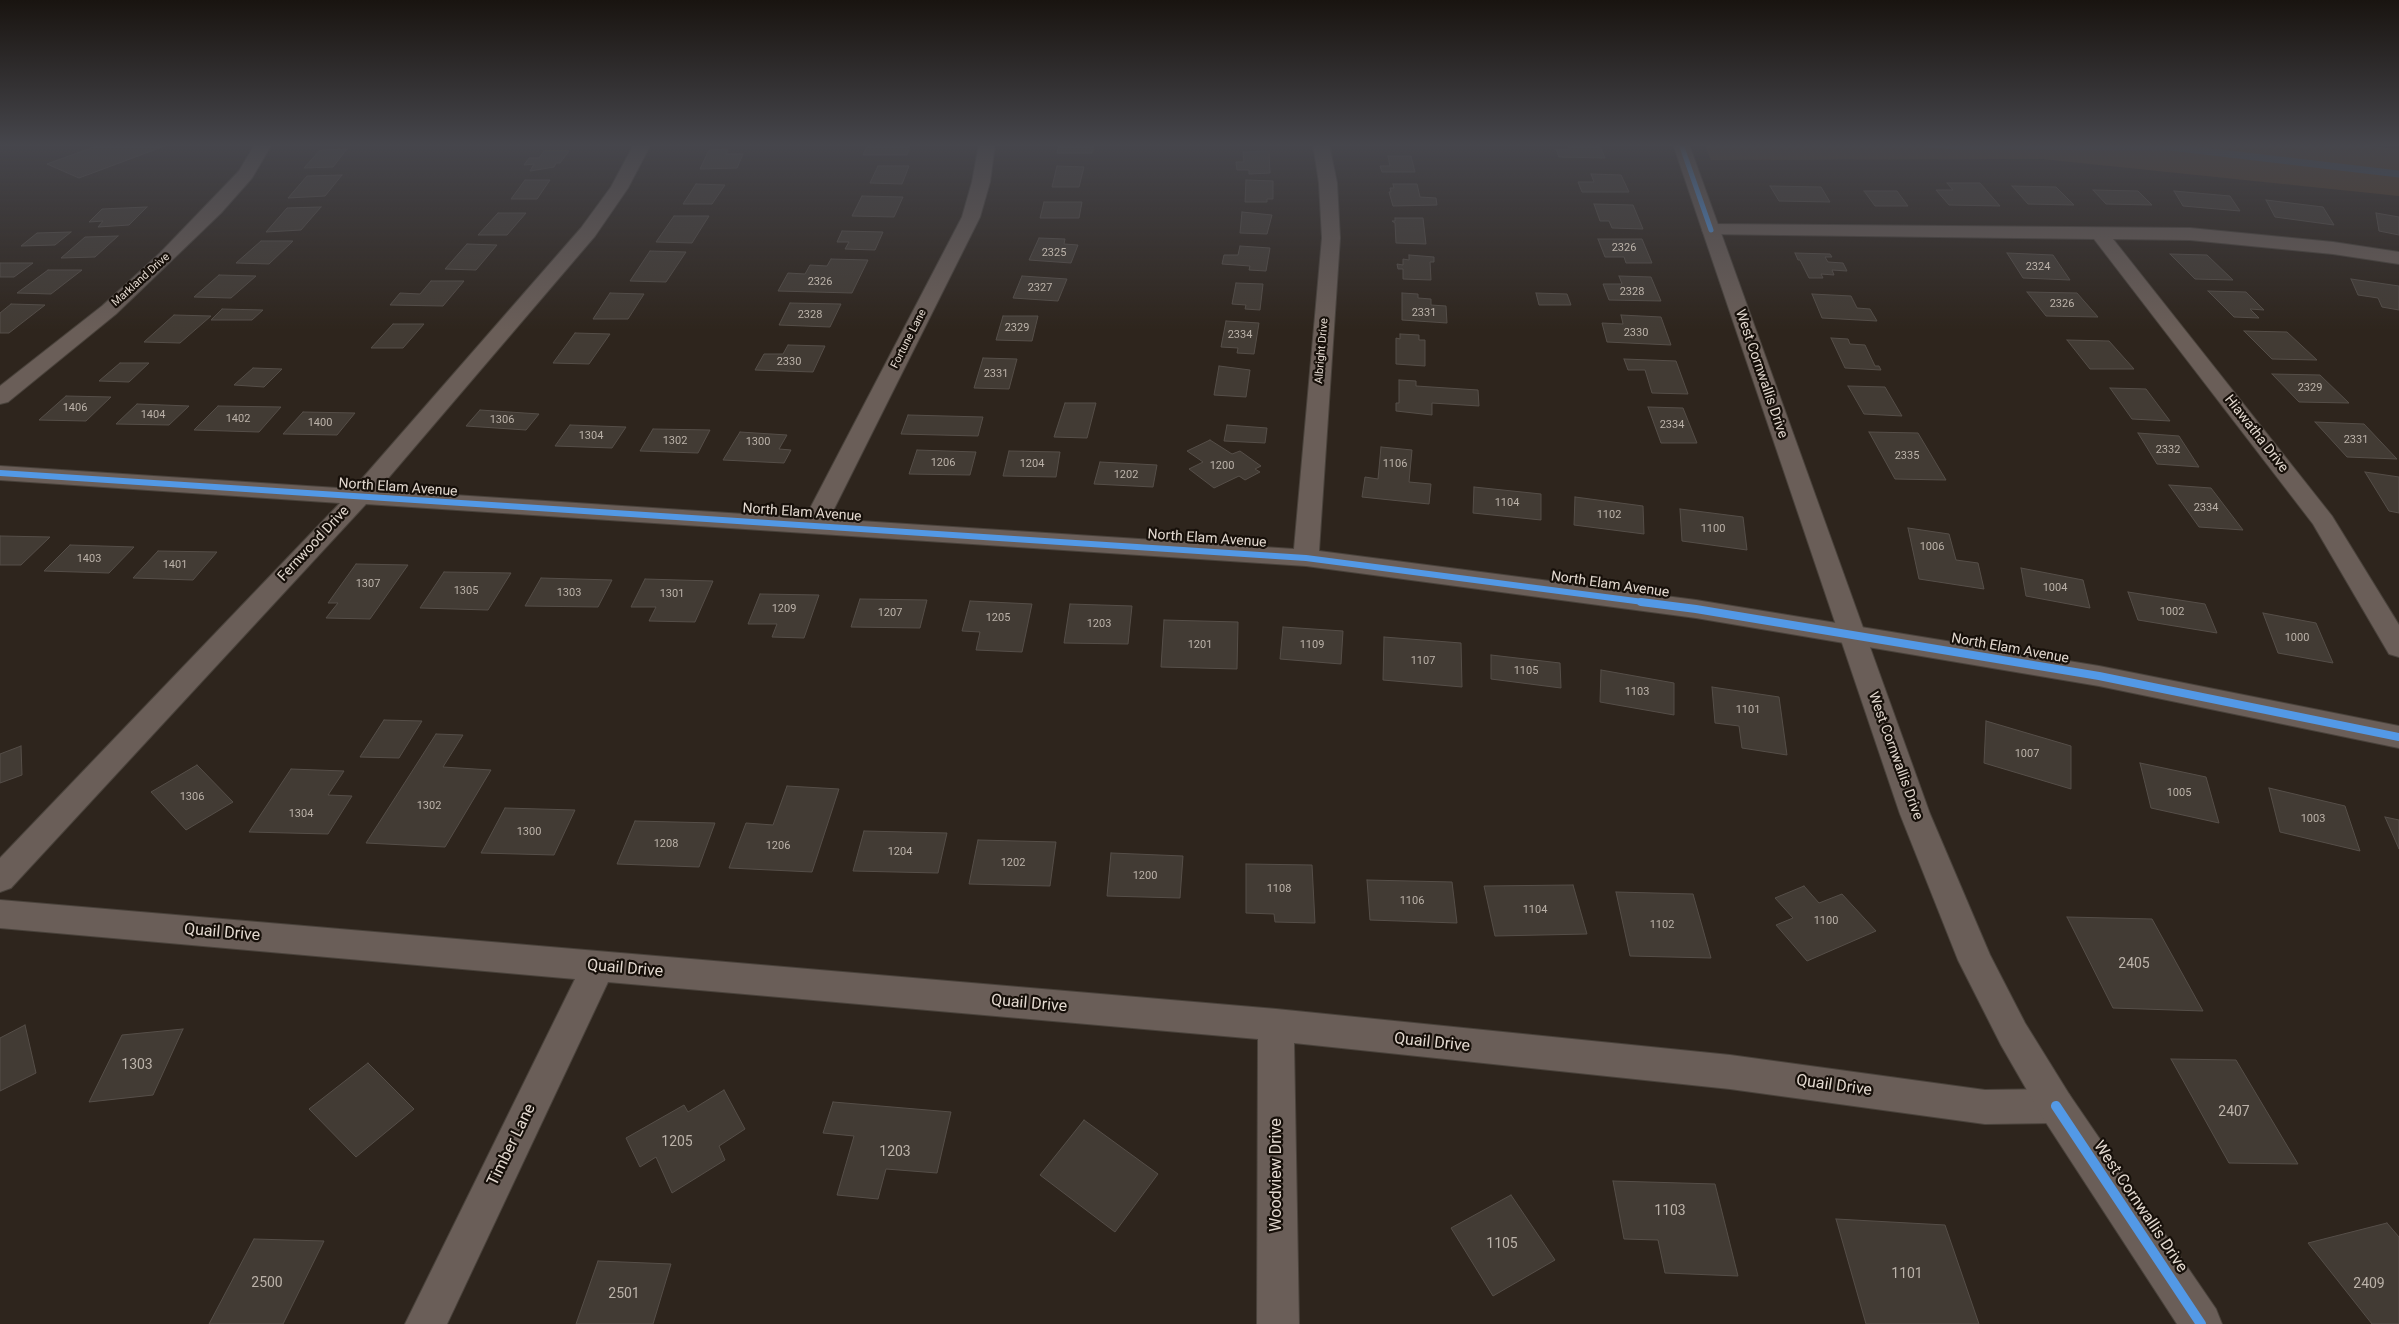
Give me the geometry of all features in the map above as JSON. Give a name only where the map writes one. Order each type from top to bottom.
[{"type":"street","name":"Markland Drive","points":[[0,397],[109,310],[167,257],[218,206]]},
{"type":"street","name":"Fernwood Drive","points":[[0,879],[358,498],[588,232],[606,206]]},
{"type":"street","name":"Fortune Lane","points":[[813,526],[971,217],[974,206]]},
{"type":"street","name":"Albright Drive","points":[[1306,558],[1331,238],[1329,206]]},
{"type":"street","name":"West Cornwallis Drive","points":[[1703,206],[1915,814],[1975,960],[2012,1034],[2056,1106],[2201,1324]]},
{"type":"street","points":[[1711,230],[2190,234],[2250,239],[2399,258]]},
{"type":"street","name":"Hiawatha Drive","points":[[2098,232],[2323,521],[2399,647]]},
{"type":"street","name":"North Elam Avenue","points":[[0,474],[1306,558],[1686,608],[1852,635],[2099,676],[2399,737]]},
{"type":"street","name":"Quail Drive","points":[[0,914],[1276,1025],[1456,1046],[1730,1072],[1984,1107],[2056,1106]]},
{"type":"street","name":"Timber Lane","points":[[426,1324],[598,966]]},
{"type":"street","name":"Woodview Drive","points":[[1276,1025],[1278,1324]]},
{"type":"building","points":[[857,206],[899,206],[894,217],[852,216]]},
{"type":"building","points":[[1043,206],[1081,206],[1079,218],[1040,218]]},
{"type":"building","points":[[1595,206],[1633,206],[1643,229],[1612,228],[1609,221],[1600,221]]},
{"type":"building","points":[[2183,206],[2237,206],[2240,211]]},
{"type":"building","points":[[2269,206],[2323,207],[2334,225],[2275,217]]},
{"type":"building","points":[[147,207],[129,225],[98,227],[103,221],[89,222],[102,209]]},
{"type":"building","points":[[321,207],[301,230],[266,232],[287,208]]},
{"type":"building","points":[[1242,212],[1272,215],[1267,234],[1240,233]]},
{"type":"building","points":[[498,213],[526,213],[507,235],[478,235]]},
{"type":"building","points":[[2376,213],[2399,217],[2399,235],[2379,231]]},
{"type":"building","points":[[674,216],[709,216],[692,243],[656,242]]},
{"type":"building","points":[[1395,218],[1423,218],[1426,244],[1396,243],[1395,223],[1392,221],[1395,221]]},
{"type":"building","points":[[842,231],[883,232],[875,250],[845,249],[849,242],[837,242]]},
{"type":"building","points":[[71,232],[55,245],[21,246],[37,233]]},
{"type":"building","points":[[118,236],[95,257],[61,258],[85,237]]},
{"type":"building","points":[[1039,238],[1065,239],[1064,244],[1078,245],[1071,263],[1029,260]]},
{"type":"building","points":[[1598,239],[1642,239],[1652,263],[1626,263],[1624,257],[1605,257]]},
{"type":"building","points":[[261,241],[293,241],[269,264],[236,263]]},
{"type":"building","points":[[467,244],[497,245],[476,270],[445,269]]},
{"type":"building","points":[[1240,246],[1270,248],[1266,271],[1249,270],[1250,266],[1222,264],[1224,255],[1238,255]]},
{"type":"building","points":[[650,251],[686,252],[666,282],[630,281]]},
{"type":"building","points":[[1795,253],[1830,254],[1832,257],[1825,257],[1828,262],[1843,263],[1847,271],[1832,270],[1834,275],[1821,274],[1823,278],[1809,278]]},
{"type":"building","points":[[2007,253],[2053,255],[2070,280],[2023,278]]},
{"type":"building","points":[[2170,254],[2207,255],[2233,280],[2195,279]]},
{"type":"building","points":[[1409,255],[1434,257],[1434,262],[1430,262],[1431,280],[1403,279],[1403,269],[1398,269],[1397,264],[1403,265],[1403,259],[1409,260]]},
{"type":"building","points":[[831,259],[868,260],[852,293],[778,291],[788,273],[805,274],[810,265],[827,266]]},
{"type":"building","points":[[0,263],[33,263],[14,277],[0,277]]},
{"type":"building","points":[[48,270],[82,270],[51,294],[17,293]]},
{"type":"building","points":[[219,275],[256,276],[231,298],[194,297]]},
{"type":"building","points":[[1022,276],[1067,279],[1058,301],[1013,298]]},
{"type":"building","points":[[1619,276],[1651,277],[1661,301],[1609,300],[1603,284],[1622,284]]},
{"type":"building","points":[[2351,279],[2399,286],[2399,310],[2382,307],[2378,298],[2358,295]]},
{"type":"building","points":[[431,281],[464,281],[443,306],[390,305],[400,293],[420,294]]},
{"type":"building","points":[[1236,283],[1263,284],[1260,310],[1245,309],[1246,305],[1232,304]]},
{"type":"building","points":[[2208,291],[2246,292],[2264,310],[2250,309],[2259,318],[2234,317]]},
{"type":"building","points":[[2027,292],[2077,293],[2098,317],[2046,316]]},
{"type":"building","points":[[610,293],[644,294],[628,319],[593,319]]},
{"type":"building","points":[[1402,293],[1418,294],[1418,298],[1431,299],[1431,305],[1446,306],[1447,323],[1402,320]]},
{"type":"building","points":[[1536,293],[1567,294],[1571,305],[1539,305]]},
{"type":"building","points":[[1812,294],[1851,296],[1857,308],[1870,309],[1877,321],[1822,318]]},
{"type":"building","points":[[790,303],[841,304],[830,327],[779,325]]},
{"type":"building","points":[[11,304],[45,305],[9,333],[0,333],[0,313]]},
{"type":"building","points":[[222,309],[263,310],[252,320],[211,320]]},
{"type":"building","points":[[174,315],[211,316],[180,343],[144,342]]},
{"type":"building","points":[[1621,315],[1661,317],[1671,345],[1607,342],[1602,323],[1623,324]]},
{"type":"building","points":[[1003,316],[1038,316],[1032,341],[996,340]]},
{"type":"building","points":[[1226,321],[1259,323],[1254,354],[1237,353],[1238,348],[1221,347]]},
{"type":"building","points":[[393,324],[424,324],[403,348],[371,348]]},
{"type":"building","points":[[2244,331],[2287,332],[2317,360],[2272,359]]},
{"type":"building","points":[[575,333],[610,334],[589,364],[553,363]]},
{"type":"building","points":[[1400,334],[1419,335],[1419,340],[1425,340],[1425,366],[1396,364],[1396,338],[1400,339]]},
{"type":"building","points":[[1831,338],[1848,339],[1850,344],[1865,345],[1875,366],[1879,366],[1881,370],[1845,368]]},
{"type":"building","points":[[2067,340],[2109,341],[2134,369],[2090,369]]},
{"type":"building","points":[[788,345],[825,346],[813,372],[755,370],[764,354],[783,354]]},
{"type":"building","points":[[983,358],[1017,359],[1009,389],[974,388]]},
{"type":"building","points":[[1624,359],[1676,361],[1688,394],[1652,393],[1645,370],[1628,370]]},
{"type":"building","points":[[120,363],[149,363],[129,382],[99,381]]},
{"type":"building","points":[[1219,366],[1250,370],[1246,397],[1214,395]]},
{"type":"building","points":[[253,368],[282,369],[264,387],[234,385]]},
{"type":"building","points":[[2272,374],[2320,375],[2349,403],[2299,402]]},
{"type":"building","points":[[1399,380],[1416,381],[1416,386],[1478,390],[1479,406],[1432,403],[1432,415],[1396,411],[1396,403],[1399,403]]},
{"type":"building","points":[[1848,386],[1885,387],[1902,416],[1864,414]]},
{"type":"building","points":[[2110,388],[2146,389],[2170,421],[2132,419]]},
{"type":"building","points":[[66,396],[111,397],[86,421],[39,420]]},
{"type":"building","points":[[1065,403],[1096,403],[1087,438],[1054,437]]},
{"type":"building","points":[[137,404],[189,406],[169,425],[116,424]]},
{"type":"building","points":[[218,406],[281,407],[259,432],[194,430]]},
{"type":"building","points":[[1648,407],[1683,408],[1697,443],[1661,443]]},
{"type":"building","points":[[480,410],[539,414],[526,430],[466,426]]},
{"type":"building","points":[[303,412],[355,413],[337,435],[283,434]]},
{"type":"building","points":[[908,415],[983,417],[978,436],[901,434]]},
{"type":"building","points":[[2315,422],[2364,424],[2397,459],[2347,457]]},
{"type":"building","points":[[570,425],[626,427],[612,448],[555,446]]},
{"type":"building","points":[[1227,425],[1267,428],[1265,443],[1224,441]]},
{"type":"building","points":[[653,429],[710,430],[698,453],[640,451]]},
{"type":"building","points":[[740,432],[787,435],[779,449],[791,450],[784,463],[723,460]]},
{"type":"building","points":[[1869,432],[1918,433],[1946,480],[1895,479]]},
{"type":"building","points":[[2138,433],[2179,436],[2199,467],[2157,464]]},
{"type":"building","points":[[1210,440],[1232,454],[1240,451],[1261,466],[1255,469],[1260,472],[1245,480],[1239,476],[1214,488],[1189,469],[1203,462],[1187,451]]},
{"type":"building","points":[[1381,447],[1412,450],[1409,482],[1431,484],[1429,504],[1362,497],[1365,477],[1378,479]]},
{"type":"building","points":[[917,450],[976,452],[970,475],[909,474]]},
{"type":"building","points":[[1009,451],[1060,452],[1056,477],[1003,476]]},
{"type":"building","points":[[1100,462],[1157,465],[1153,487],[1094,484]]},
{"type":"building","points":[[2365,472],[2399,477],[2399,513],[2389,511]]},
{"type":"building","points":[[2169,485],[2211,488],[2243,530],[2199,527]]},
{"type":"building","points":[[1474,487],[1541,494],[1541,520],[1473,513]]},
{"type":"building","points":[[1575,497],[1643,506],[1644,534],[1574,525]]},
{"type":"building","points":[[1680,509],[1743,517],[1747,550],[1682,541]]},
{"type":"building","points":[[1908,528],[1949,534],[1956,560],[1978,563],[1984,589],[1919,579]]},
{"type":"building","points":[[0,536],[50,537],[21,565],[0,565]]},
{"type":"building","points":[[70,545],[134,547],[109,573],[44,571]]},
{"type":"building","points":[[158,551],[217,552],[193,580],[133,578]]},
{"type":"building","points":[[356,564],[408,565],[370,619],[326,618],[338,603],[328,603]]},
{"type":"building","points":[[2021,568],[2083,580],[2090,608],[2026,596]]},
{"type":"building","points":[[444,572],[511,573],[488,610],[420,608]]},
{"type":"building","points":[[541,578],[612,580],[598,607],[525,606]]},
{"type":"building","points":[[645,579],[713,581],[695,622],[649,621],[656,607],[631,607]]},
{"type":"building","points":[[2128,592],[2205,604],[2217,633],[2138,620]]},
{"type":"building","points":[[760,594],[819,595],[804,638],[772,637],[777,624],[748,624]]},
{"type":"building","points":[[860,599],[927,600],[920,628],[851,627]]},
{"type":"building","points":[[970,601],[1032,604],[1022,652],[976,650],[980,632],[962,631]]},
{"type":"building","points":[[1070,604],[1132,606],[1128,644],[1064,643]]},
{"type":"building","points":[[2263,613],[2316,623],[2333,663],[2278,653]]},
{"type":"building","points":[[1164,620],[1238,622],[1237,669],[1161,667]]},
{"type":"building","points":[[1283,627],[1343,631],[1341,664],[1280,659]]},
{"type":"building","points":[[1384,637],[1461,643],[1462,687],[1383,680]]},
{"type":"building","points":[[1491,655],[1560,663],[1561,688],[1491,679]]},
{"type":"building","points":[[1601,670],[1674,683],[1674,715],[1600,702]]},
{"type":"building","points":[[1712,687],[1779,697],[1787,755],[1742,748],[1739,726],[1715,723]]},
{"type":"building","points":[[384,720],[422,721],[399,758],[360,757]]},
{"type":"building","points":[[1986,721],[2071,746],[2071,789],[1984,763]]},
{"type":"building","points":[[436,734],[463,735],[443,767],[491,770],[445,847],[366,843]]},
{"type":"building","points":[[21,746],[22,775],[0,783],[0,754]]},
{"type":"building","points":[[2140,763],[2206,777],[2219,823],[2151,808]]},
{"type":"building","points":[[197,765],[233,802],[186,830],[151,792]]},
{"type":"building","points":[[291,769],[344,771],[328,795],[352,796],[328,834],[249,832]]},
{"type":"building","points":[[787,786],[839,789],[812,872],[729,868],[746,823],[773,825]]},
{"type":"building","points":[[2269,788],[2345,806],[2360,851],[2280,832]]},
{"type":"building","points":[[505,808],[575,810],[554,855],[481,853]]},
{"type":"building","points":[[2385,817],[2399,820],[2399,849]]},
{"type":"building","points":[[635,821],[715,823],[699,867],[617,864]]},
{"type":"building","points":[[864,831],[947,833],[938,873],[853,871]]},
{"type":"building","points":[[978,840],[1056,842],[1050,886],[969,884]]},
{"type":"building","points":[[1111,853],[1183,856],[1180,898],[1107,896]]},
{"type":"building","points":[[1246,864],[1312,865],[1315,923],[1275,922],[1274,914],[1246,913]]},
{"type":"building","points":[[1367,880],[1452,882],[1457,923],[1370,920]]},
{"type":"building","points":[[1573,885],[1587,934],[1495,936],[1484,886]]},
{"type":"building","points":[[1804,886],[1819,903],[1842,894],[1876,931],[1807,961],[1776,925],[1793,918],[1775,898]]},
{"type":"building","points":[[1616,892],[1693,894],[1711,958],[1630,956]]},
{"type":"building","points":[[2067,917],[2152,919],[2203,1011],[2113,1008]]},
{"type":"building","points":[[25,1025],[36,1073],[0,1091],[0,1038]]},
{"type":"building","points":[[183,1029],[153,1095],[89,1102],[122,1035]]},
{"type":"building","points":[[2171,1059],[2236,1060],[2298,1164],[2229,1163]]},
{"type":"building","points":[[368,1063],[414,1109],[356,1157],[309,1109]]},
{"type":"building","points":[[724,1090],[745,1129],[719,1146],[725,1160],[672,1193],[656,1157],[640,1167],[626,1138],[684,1105],[688,1112]]},
{"type":"building","points":[[833,1102],[951,1112],[937,1173],[886,1169],[878,1199],[837,1195],[854,1136],[823,1133]]},
{"type":"building","points":[[1084,1120],[1158,1174],[1115,1232],[1040,1175]]},
{"type":"building","points":[[1613,1181],[1715,1184],[1738,1276],[1665,1273],[1658,1240],[1624,1239]]},
{"type":"building","points":[[1511,1195],[1555,1260],[1493,1296],[1451,1228]]},
{"type":"building","points":[[1836,1219],[1945,1225],[1979,1324],[1866,1324]]},
{"type":"building","points":[[2387,1223],[2399,1237],[2399,1324],[2372,1324],[2308,1243]]},
{"type":"building","points":[[254,1239],[324,1241],[283,1324],[209,1324]]},
{"type":"building","points":[[598,1261],[671,1264],[653,1324],[576,1324]]},
{"type":"cycle path","points":[[1703,206],[1711,230]]},
{"type":"cycle path","points":[[0,473],[1306,558],[1696,609],[2099,676],[2399,737]]},
{"type":"cycle path","points":[[2056,1106],[2201,1324]]}]
